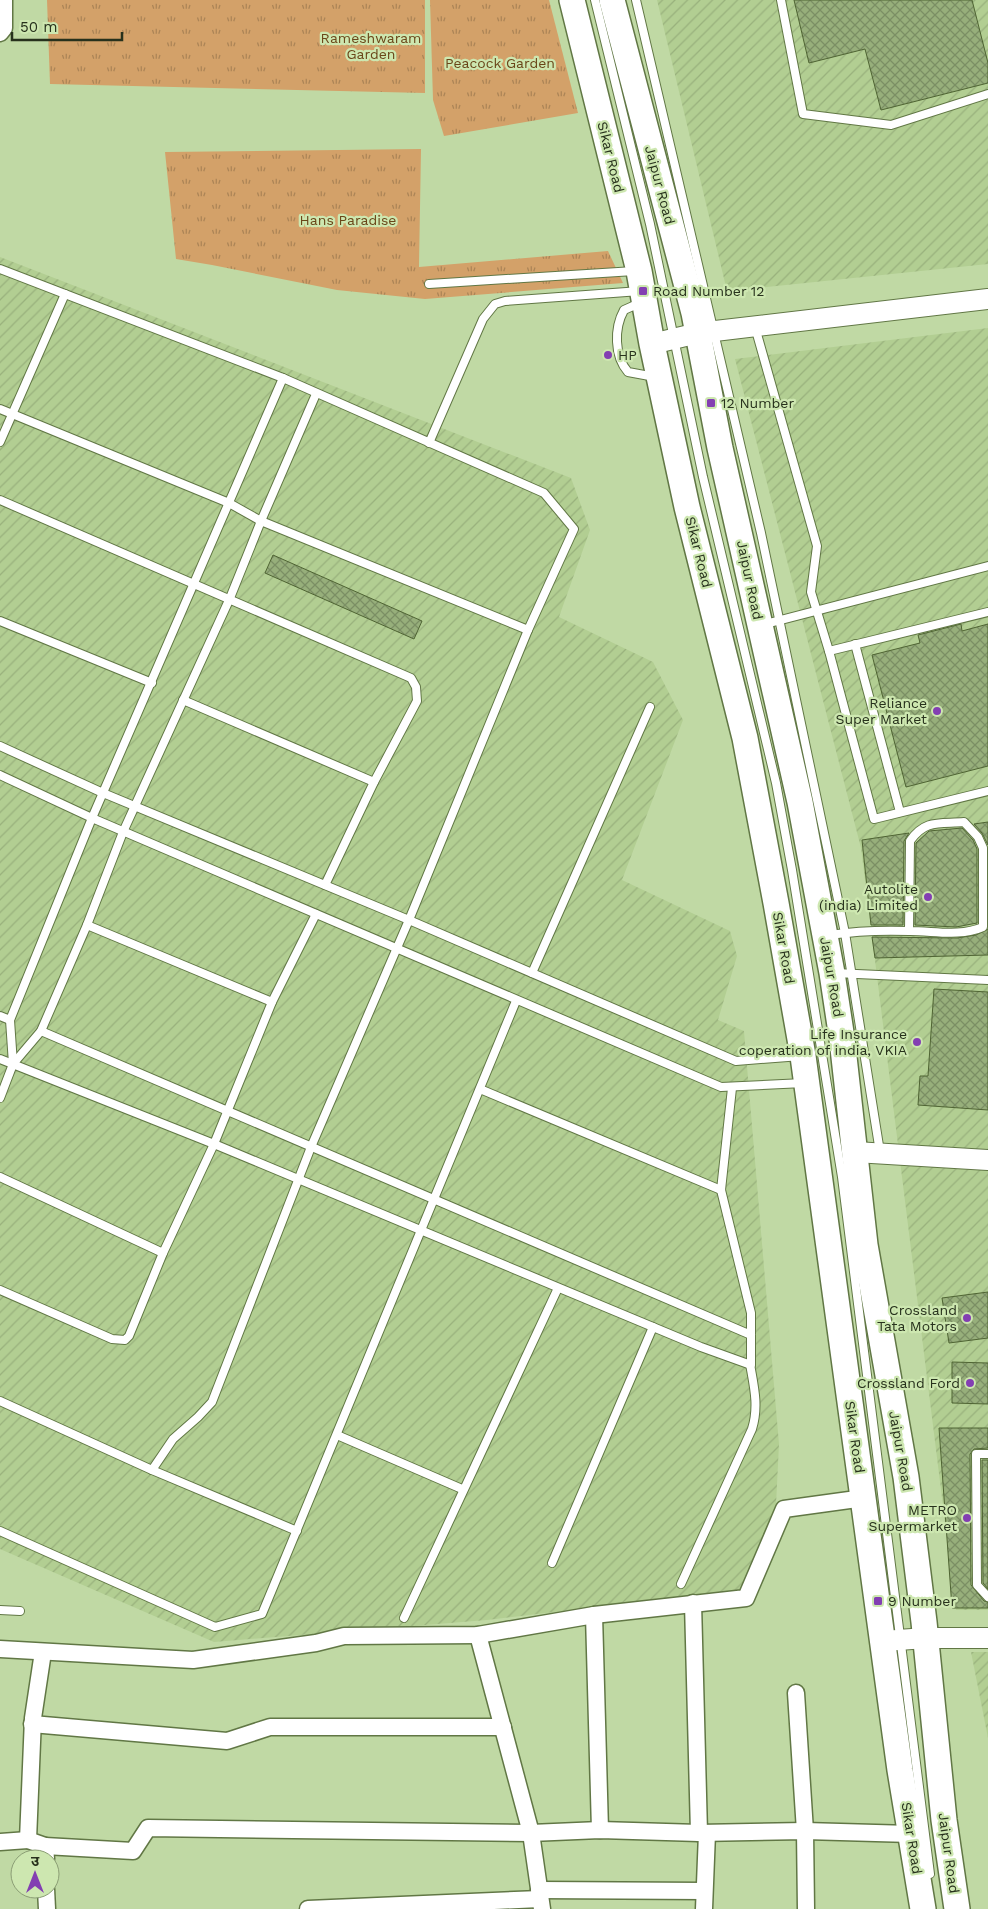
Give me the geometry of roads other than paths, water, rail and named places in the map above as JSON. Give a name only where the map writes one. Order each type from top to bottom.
[{"type":"main road","name":"Sikar Road","points":[[572,0],[642,288],[659,378],[688,507],[745,738],[803,1056],[864,1498],[892,1641],[900,1770],[923,1909]]},
{"type":"main road","name":"Jaipur Road","points":[[612,0],[769,623],[800,802],[835,934],[842,973],[842,1039],[865,1245],[906,1477],[926,1638],[944,1820],[957,1909]]},
{"type":"street","points":[[0,33],[4,28],[4,0]]},
{"type":"street","points":[[652,344],[696,334],[754,326],[988,299]]},
{"type":"street","points":[[855,1152],[988,1160]]},
{"type":"street","points":[[0,1650],[193,1660],[316,1643],[344,1636],[478,1635],[594,1615],[746,1598],[784,1509],[864,1498]]},
{"type":"street","points":[[693,1603],[703,1833],[704,1909]]},
{"type":"street","points":[[594,1615],[600,1830]]},
{"type":"street","points":[[478,1635],[531,1833],[540,1899]]},
{"type":"street","points":[[892,1641],[926,1638],[988,1638]]},
{"type":"street","points":[[28,1840],[32,1724],[43,1652]]},
{"type":"street","points":[[796,1693],[805,1831],[806,1909]]},
{"type":"street","points":[[32,1724],[227,1741],[270,1727],[503,1727]]},
{"type":"street","points":[[60,1853],[133,1851],[148,1828],[531,1833],[600,1830],[703,1833],[805,1831],[911,1834]]},
{"type":"street","points":[[0,1842],[28,1840],[40,1849]]},
{"type":"street","points":[[308,1909],[428,1907],[540,1899],[704,1891]]},
{"type":"lane","points":[[594,0],[650,224],[696,334]]},
{"type":"lane","points":[[636,0],[696,334],[703,477],[776,783],[801,923],[842,1177],[892,1641],[931,1882]]},
{"type":"lane","points":[[781,0],[803,114],[891,125],[988,94]]},
{"type":"lane","points":[[0,269],[282,378],[544,493],[574,528],[528,630],[409,920],[297,1179],[212,1402],[173,1439],[152,1470]]},
{"type":"lane","points":[[429,284],[642,288]]},
{"type":"lane","points":[[642,288],[624,310],[617,325],[616,337],[621,359],[628,372],[659,378]]},
{"type":"lane","points":[[429,443],[483,319],[495,304],[505,301],[642,288]]},
{"type":"lane","points":[[0,442],[65,294]]},
{"type":"lane","points":[[754,326],[817,546],[811,592],[815,611],[829,651],[874,819],[988,791]]},
{"type":"lane","points":[[12,1064],[10,1020],[92,818],[152,683],[282,378]]},
{"type":"lane","points":[[0,1098],[12,1064],[41,1031],[87,925],[134,806],[230,598],[316,394]]},
{"type":"lane","points":[[0,409],[229,503],[261,521],[528,630]]},
{"type":"lane","points":[[0,500],[411,678],[416,687],[417,701],[374,782],[325,885]]},
{"type":"lane","points":[[769,623],[988,566]]},
{"type":"lane","points":[[829,651],[988,612]]},
{"type":"lane","points":[[0,621],[152,683]]},
{"type":"lane","points":[[855,644],[900,812]]},
{"type":"lane","points":[[183,700],[374,782]]},
{"type":"lane","points":[[532,973],[650,707]]},
{"type":"lane","points":[[0,746],[103,793],[409,920],[736,1062],[803,1056]]},
{"type":"lane","points":[[0,775],[123,832],[721,1087],[732,1088],[806,1083]]},
{"type":"lane","points":[[835,934],[909,930],[957,933],[974,931],[983,927],[983,848],[978,837],[964,822],[931,823],[917,830],[910,841],[909,930]]},
{"type":"lane","points":[[0,1290],[112,1339],[125,1340],[129,1336],[162,1253],[214,1144],[272,1002],[316,914]]},
{"type":"lane","points":[[87,925],[272,1002]]},
{"type":"lane","points":[[880,1153],[842,973],[988,980]]},
{"type":"lane","points":[[0,1531],[215,1627],[262,1614],[516,1001]]},
{"type":"lane","points":[[0,1016],[10,1020]]},
{"type":"lane","points":[[41,1031],[751,1335]]},
{"type":"lane","points":[[0,1059],[214,1144],[653,1327],[750,1364]]},
{"type":"lane","points":[[681,1584],[752,1429],[756,1414],[756,1399],[750,1364],[751,1312],[721,1190],[732,1088]]},
{"type":"lane","points":[[480,1090],[721,1190]]},
{"type":"lane","points":[[0,1177],[162,1253]]},
{"type":"lane","points":[[404,1618],[462,1489],[558,1288]]},
{"type":"lane","points":[[552,1563],[653,1327]]},
{"type":"lane","points":[[0,1401],[152,1470],[297,1531]]},
{"type":"lane","points":[[337,1435],[462,1489]]},
{"type":"lane","points":[[988,1454],[976,1454],[976,1464],[977,1585],[988,1597]]},
{"type":"lane","points":[[0,1610],[20,1611]]},
{"type":"place","name":"Road Number 12","points":[[643,291]]},
{"type":"place","name":"HP","points":[[608,355]]},
{"type":"place","name":"12 Number","points":[[711,403]]},
{"type":"place","name":"Reliance Super Market","points":[[937,711]]},
{"type":"place","name":"Autolite (india) Limited","points":[[928,897]]},
{"type":"place","name":"Life Insurance coperation of india, VKIA","points":[[917,1042]]},
{"type":"place","name":"Crossland Tata Motors","points":[[967,1318]]},
{"type":"place","name":"Crossland Ford","points":[[970,1383]]},
{"type":"place","name":"METRO Supermarket","points":[[967,1518]]},
{"type":"place","name":"9 Number","points":[[878,1601]]},
{"type":"park label","name":"Rameshwaram Garden","points":[[371,46]]},
{"type":"park label","name":"Peacock Garden","points":[[500,63]]},
{"type":"park label","name":"Hans Paradise","points":[[348,220]]}]
